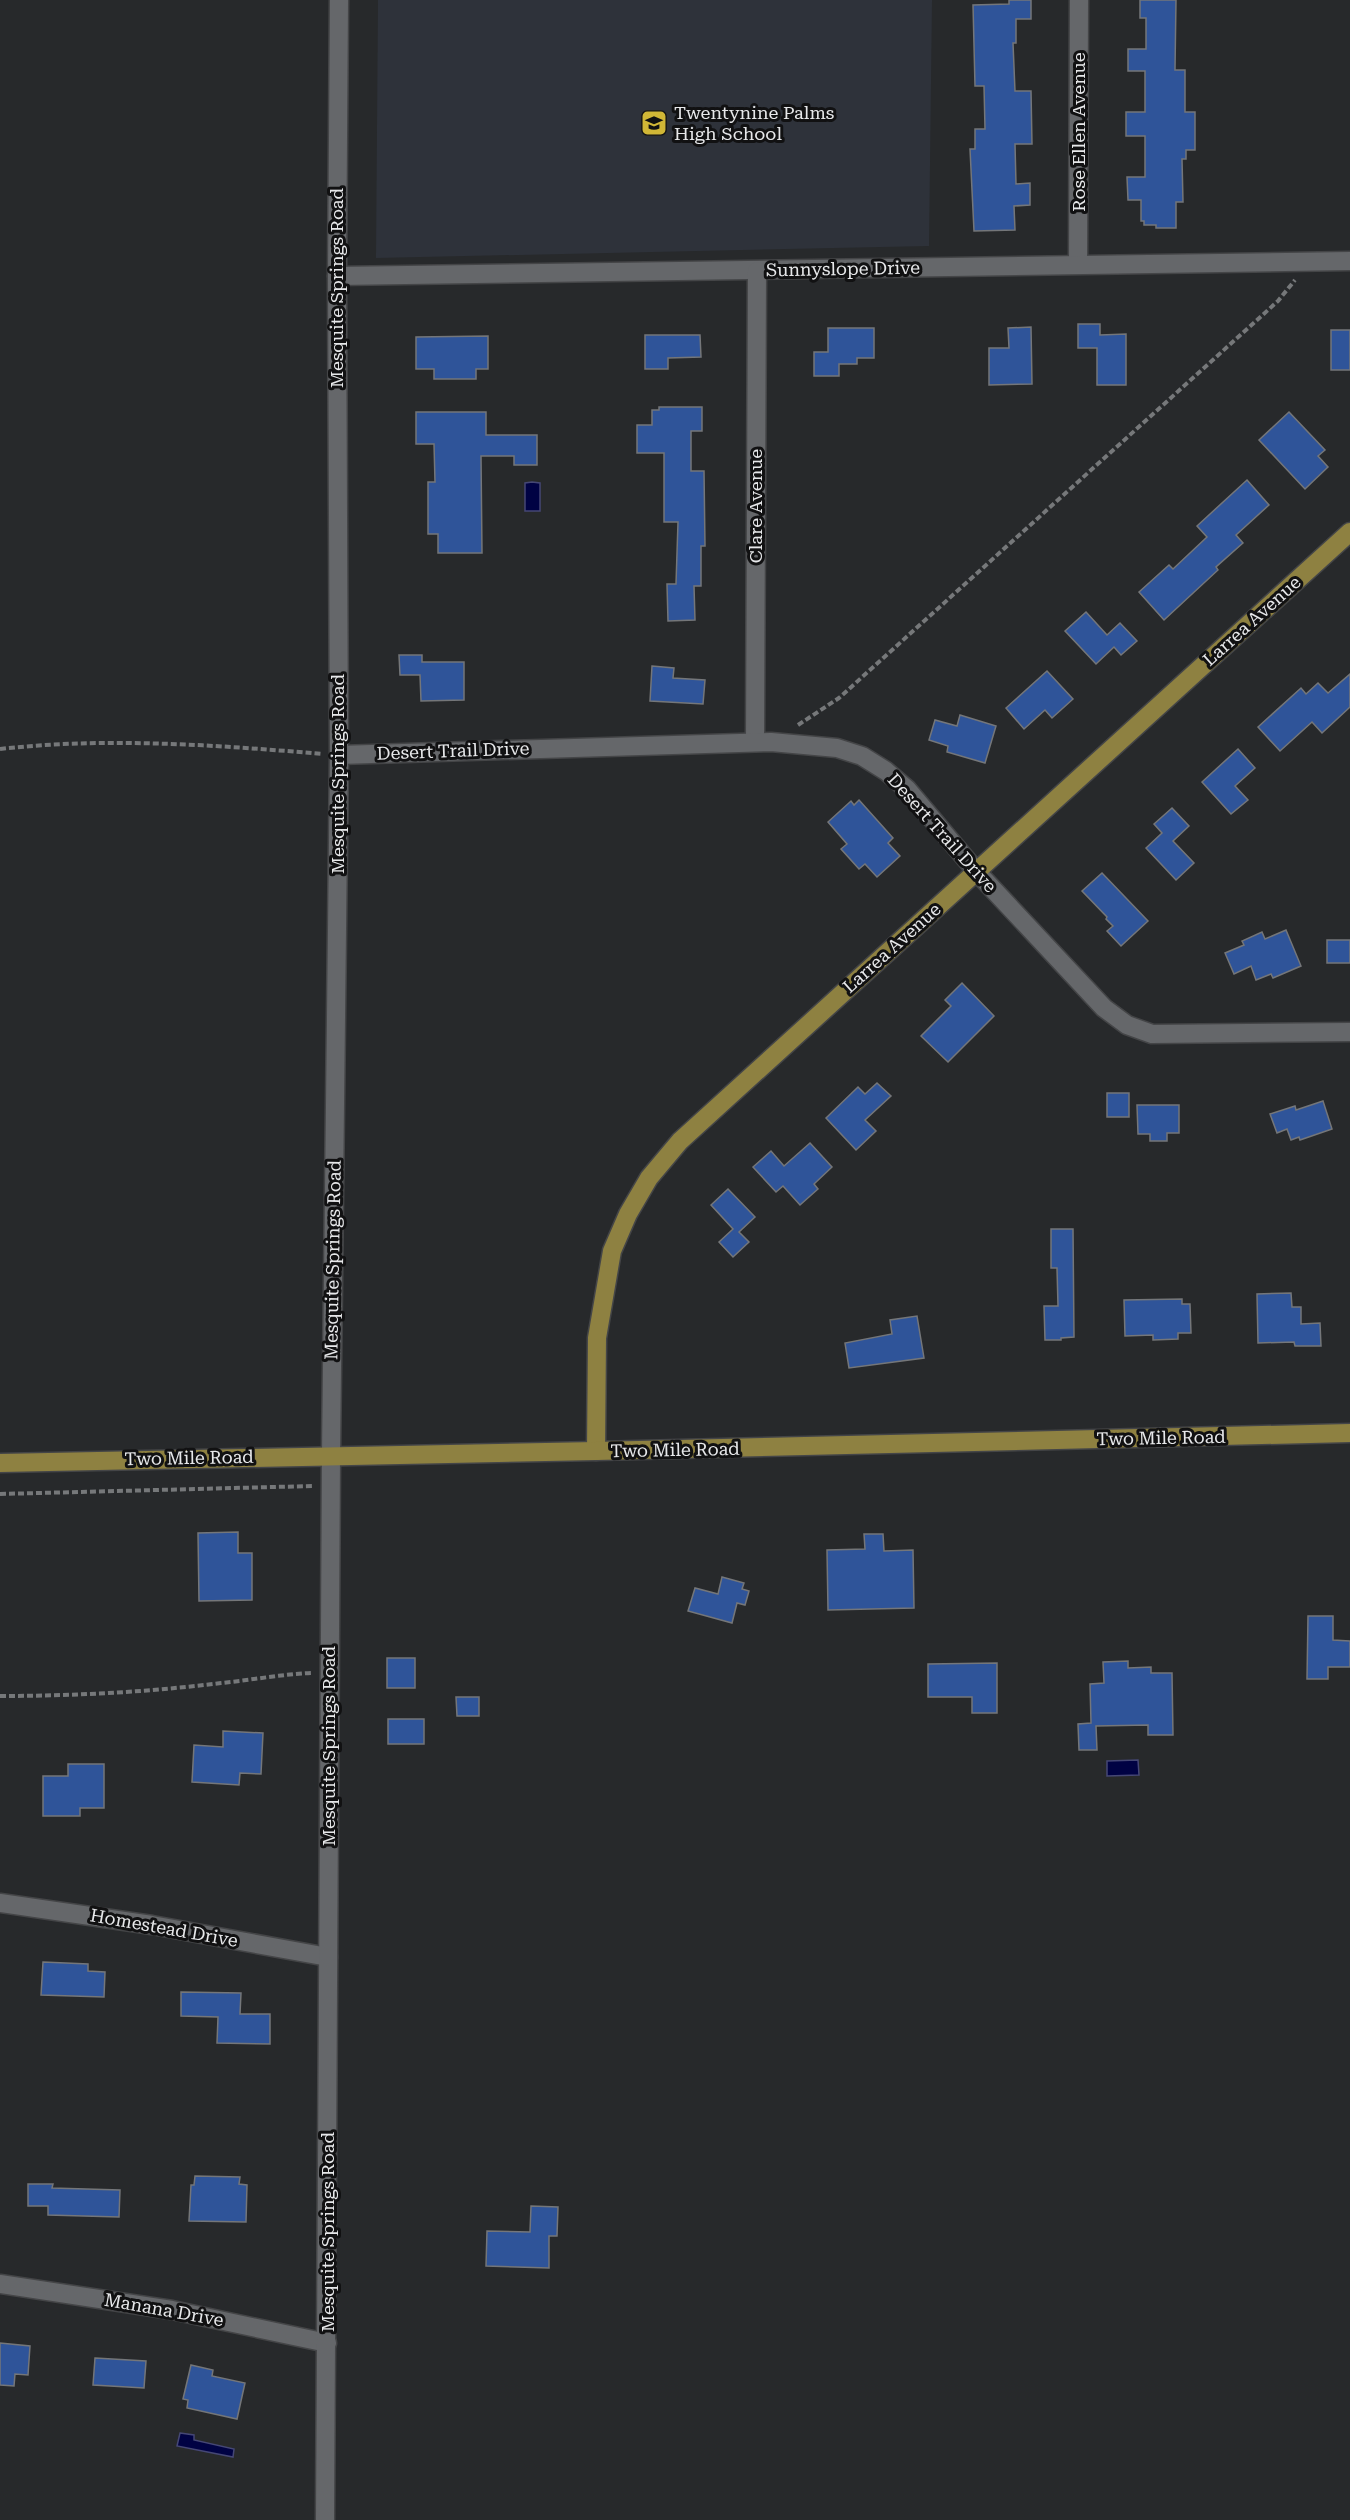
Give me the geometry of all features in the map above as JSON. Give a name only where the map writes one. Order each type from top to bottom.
[{"type":"main road","name":"Larrea Avenue","points":[[596,1451],[597,1338],[607,1273],[612,1251],[628,1214],[649,1178],[680,1141],[714,1108],[1350,532]]},
{"type":"main road","name":"Two Mile Road","points":[[0,1463],[1350,1433]]},
{"type":"street","name":"Mesquite Springs Road","points":[[325,2520],[331,1455],[339,755],[337,276],[339,0]]},
{"type":"street","name":"Rose Ellen Avenue","points":[[1078,264],[1079,0]]},
{"type":"street","name":"Sunnyslope Drive","points":[[337,276],[1350,261]]},
{"type":"street","name":"Clare Avenue","points":[[757,271],[763,741]]},
{"type":"street","name":"Desert Trail Drive","points":[[339,755],[763,741],[837,748],[862,756],[886,771],[907,789],[976,871],[1104,1008],[1127,1025],[1152,1034],[1350,1032]]},
{"type":"street","name":"Homestead Drive","points":[[0,1903],[152,1924],[328,1957]]},
{"type":"street","name":"Manana Drive","points":[[0,2284],[172,2310],[327,2343]]},
{"type":"path","points":[[763,741],[839,698],[1278,302],[1310,261]]},
{"type":"path","points":[[0,749],[48,743],[214,746],[339,755]]},
{"type":"path","points":[[0,1494],[331,1485]]},
{"type":"path","points":[[0,1696],[77,1696],[221,1683],[287,1674],[330,1673]]},
{"type":"shaded area","name":"Twentynine Palms High School","points":[[378,0],[932,0],[929,246],[376,258]]},
{"type":"shaded area","points":[[525,483],[540,483],[540,511],[525,511]]},
{"type":"shaded area","points":[[1138,1760],[1139,1775],[1107,1776],[1107,1761]]},
{"type":"shaded area","points":[[180,2433],[194,2435],[194,2440],[234,2449],[233,2457],[177,2446]]},
{"type":"building","points":[[1009,0],[1031,0],[1031,19],[1016,19],[1016,43],[1013,43],[1015,91],[1031,91],[1032,144],[1015,144],[1016,184],[1030,183],[1030,205],[1014,206],[1015,230],[974,231],[970,149],[975,149],[975,129],[985,129],[984,86],[975,86],[973,5],[1009,4]]},
{"type":"building","points":[[1140,0],[1176,0],[1175,70],[1185,70],[1185,112],[1195,112],[1195,150],[1186,150],[1186,159],[1182,159],[1183,202],[1176,202],[1176,228],[1156,228],[1156,225],[1144,225],[1144,221],[1141,221],[1141,200],[1128,200],[1127,177],[1145,177],[1145,136],[1126,136],[1126,112],[1145,112],[1145,71],[1128,71],[1128,49],[1146,49],[1146,18],[1140,18]]},
{"type":"building","points":[[1078,324],[1100,324],[1100,335],[1126,334],[1126,385],[1097,385],[1097,348],[1078,348]]},
{"type":"building","points":[[1031,327],[1032,384],[989,385],[989,348],[1009,348],[1008,328]]},
{"type":"building","points":[[828,328],[874,328],[874,358],[857,358],[857,364],[839,364],[839,376],[814,376],[814,352],[828,352]]},
{"type":"building","points":[[1331,330],[1350,330],[1350,370],[1331,370]]},
{"type":"building","points":[[645,335],[700,335],[701,357],[668,358],[668,369],[645,369]]},
{"type":"building","points":[[488,336],[488,369],[476,369],[476,379],[434,379],[434,369],[416,369],[416,337]]},
{"type":"building","points":[[659,407],[702,407],[702,431],[691,431],[691,471],[704,471],[705,546],[701,546],[701,586],[694,586],[695,620],[668,621],[667,584],[676,584],[678,522],[664,522],[664,453],[637,453],[637,425],[652,425],[652,410],[659,410]]},
{"type":"building","points":[[416,412],[486,412],[486,435],[537,435],[537,465],[514,465],[514,456],[481,456],[482,553],[438,553],[438,534],[428,534],[428,482],[435,482],[434,444],[416,444]]},
{"type":"building","points":[[1289,412],[1325,450],[1318,456],[1328,467],[1305,489],[1259,440]]},
{"type":"building","points":[[1247,480],[1269,505],[1236,535],[1243,543],[1216,567],[1218,570],[1164,620],[1139,592],[1169,565],[1173,569],[1207,537],[1197,526]]},
{"type":"building","points":[[1086,612],[1107,635],[1120,623],[1137,641],[1121,655],[1114,647],[1096,664],[1065,631]]},
{"type":"building","points":[[399,655],[422,655],[422,662],[464,662],[464,700],[421,701],[420,675],[400,675]]},
{"type":"building","points":[[652,666],[674,668],[673,678],[705,680],[703,704],[650,701]]},
{"type":"building","points":[[1047,671],[1073,699],[1052,718],[1045,710],[1024,729],[1006,708]]},
{"type":"building","points":[[1350,674],[1350,707],[1322,733],[1312,722],[1280,751],[1258,727],[1301,688],[1306,694],[1318,683],[1328,693]]},
{"type":"building","points":[[960,715],[996,726],[985,763],[947,752],[948,746],[929,740],[935,720],[957,726]]},
{"type":"building","points":[[1238,749],[1255,768],[1235,786],[1248,800],[1231,814],[1202,782]]},
{"type":"building","points":[[859,800],[893,838],[888,843],[900,856],[877,877],[865,864],[859,869],[841,849],[847,844],[828,822],[851,801],[854,805]]},
{"type":"building","points":[[1172,808],[1189,826],[1173,841],[1194,863],[1176,880],[1146,848],[1162,833],[1154,824]]},
{"type":"building","points":[[1102,873],[1148,921],[1121,946],[1107,931],[1113,926],[1106,919],[1107,917],[1082,891]]},
{"type":"building","points":[[1286,930],[1301,966],[1273,978],[1271,974],[1256,980],[1251,966],[1234,974],[1225,953],[1244,945],[1242,941],[1262,932],[1265,939]]},
{"type":"building","points":[[1327,940],[1350,940],[1350,963],[1327,963]]},
{"type":"building","points":[[962,983],[994,1016],[948,1062],[921,1036],[951,1006],[945,1000]]},
{"type":"building","points":[[877,1083],[891,1096],[865,1120],[876,1131],[856,1150],[826,1118],[858,1087],[865,1094]]},
{"type":"building","points":[[1107,1093],[1129,1093],[1129,1117],[1107,1117]]},
{"type":"building","points":[[1323,1101],[1332,1129],[1300,1140],[1299,1137],[1291,1140],[1287,1129],[1277,1133],[1270,1114],[1295,1106],[1296,1110]]},
{"type":"building","points":[[1137,1105],[1179,1105],[1179,1133],[1167,1133],[1167,1141],[1150,1141],[1150,1134],[1138,1134]]},
{"type":"building","points":[[810,1143],[832,1167],[814,1184],[818,1189],[800,1205],[783,1186],[776,1192],[753,1167],[771,1151],[784,1166]]},
{"type":"building","points":[[728,1189],[755,1217],[739,1232],[749,1242],[733,1257],[719,1242],[733,1229],[711,1205]]},
{"type":"building","points":[[1051,1229],[1073,1229],[1074,1337],[1061,1338],[1061,1340],[1045,1340],[1044,1306],[1058,1306],[1057,1268],[1051,1268]]},
{"type":"building","points":[[1291,1293],[1292,1307],[1301,1307],[1301,1324],[1320,1323],[1321,1346],[1295,1346],[1294,1342],[1258,1343],[1257,1294]]},
{"type":"building","points":[[1182,1299],[1182,1304],[1190,1304],[1191,1333],[1178,1333],[1178,1339],[1153,1340],[1153,1335],[1125,1336],[1124,1300]]},
{"type":"building","points":[[917,1316],[924,1358],[849,1368],[845,1343],[892,1334],[890,1320]]},
{"type":"building","points":[[238,1532],[238,1553],[252,1553],[252,1600],[199,1601],[198,1533]]},
{"type":"building","points":[[864,1534],[883,1534],[884,1551],[913,1550],[914,1608],[828,1610],[827,1550],[865,1549]]},
{"type":"building","points":[[722,1577],[744,1583],[742,1589],[749,1591],[745,1605],[737,1603],[732,1623],[688,1611],[695,1588],[718,1594]]},
{"type":"building","points":[[1308,1616],[1333,1616],[1333,1640],[1350,1641],[1350,1667],[1328,1667],[1328,1679],[1307,1679]]},
{"type":"building","points":[[387,1658],[415,1658],[415,1688],[387,1688]]},
{"type":"building","points":[[1128,1661],[1128,1668],[1151,1667],[1151,1673],[1172,1673],[1173,1735],[1148,1735],[1148,1725],[1096,1726],[1097,1750],[1079,1750],[1078,1724],[1091,1723],[1090,1684],[1104,1683],[1103,1662]]},
{"type":"building","points":[[997,1663],[997,1713],[972,1713],[972,1697],[928,1697],[928,1664]]},
{"type":"building","points":[[456,1697],[479,1697],[479,1716],[457,1716]]},
{"type":"building","points":[[388,1719],[424,1719],[424,1744],[388,1744]]},
{"type":"building","points":[[223,1731],[263,1733],[261,1774],[240,1773],[239,1785],[192,1782],[194,1745],[223,1747]]},
{"type":"building","points":[[68,1764],[104,1764],[104,1808],[80,1808],[80,1816],[43,1816],[43,1776],[68,1776]]},
{"type":"building","points":[[43,1962],[88,1964],[88,1971],[105,1972],[104,1997],[41,1995]]},
{"type":"building","points":[[181,1992],[241,1993],[240,2014],[270,2014],[270,2044],[217,2043],[218,2017],[181,2016]]},
{"type":"building","points":[[195,2176],[240,2177],[239,2184],[247,2185],[246,2222],[189,2221],[191,2185],[194,2185]]},
{"type":"building","points":[[28,2184],[53,2184],[52,2188],[120,2190],[119,2217],[48,2215],[48,2206],[28,2206]]},
{"type":"building","points":[[531,2206],[558,2207],[557,2236],[549,2236],[549,2268],[486,2266],[487,2231],[530,2232]]},
{"type":"building","points":[[0,2343],[30,2346],[28,2375],[15,2374],[14,2386],[0,2385]]},
{"type":"building","points":[[95,2358],[146,2361],[144,2388],[93,2385]]},
{"type":"building","points":[[191,2365],[213,2370],[212,2376],[245,2383],[237,2419],[187,2408],[188,2400],[183,2399]]},
{"type":"place","name":"Twentynine Palms High School","points":[[654,123]]}]
